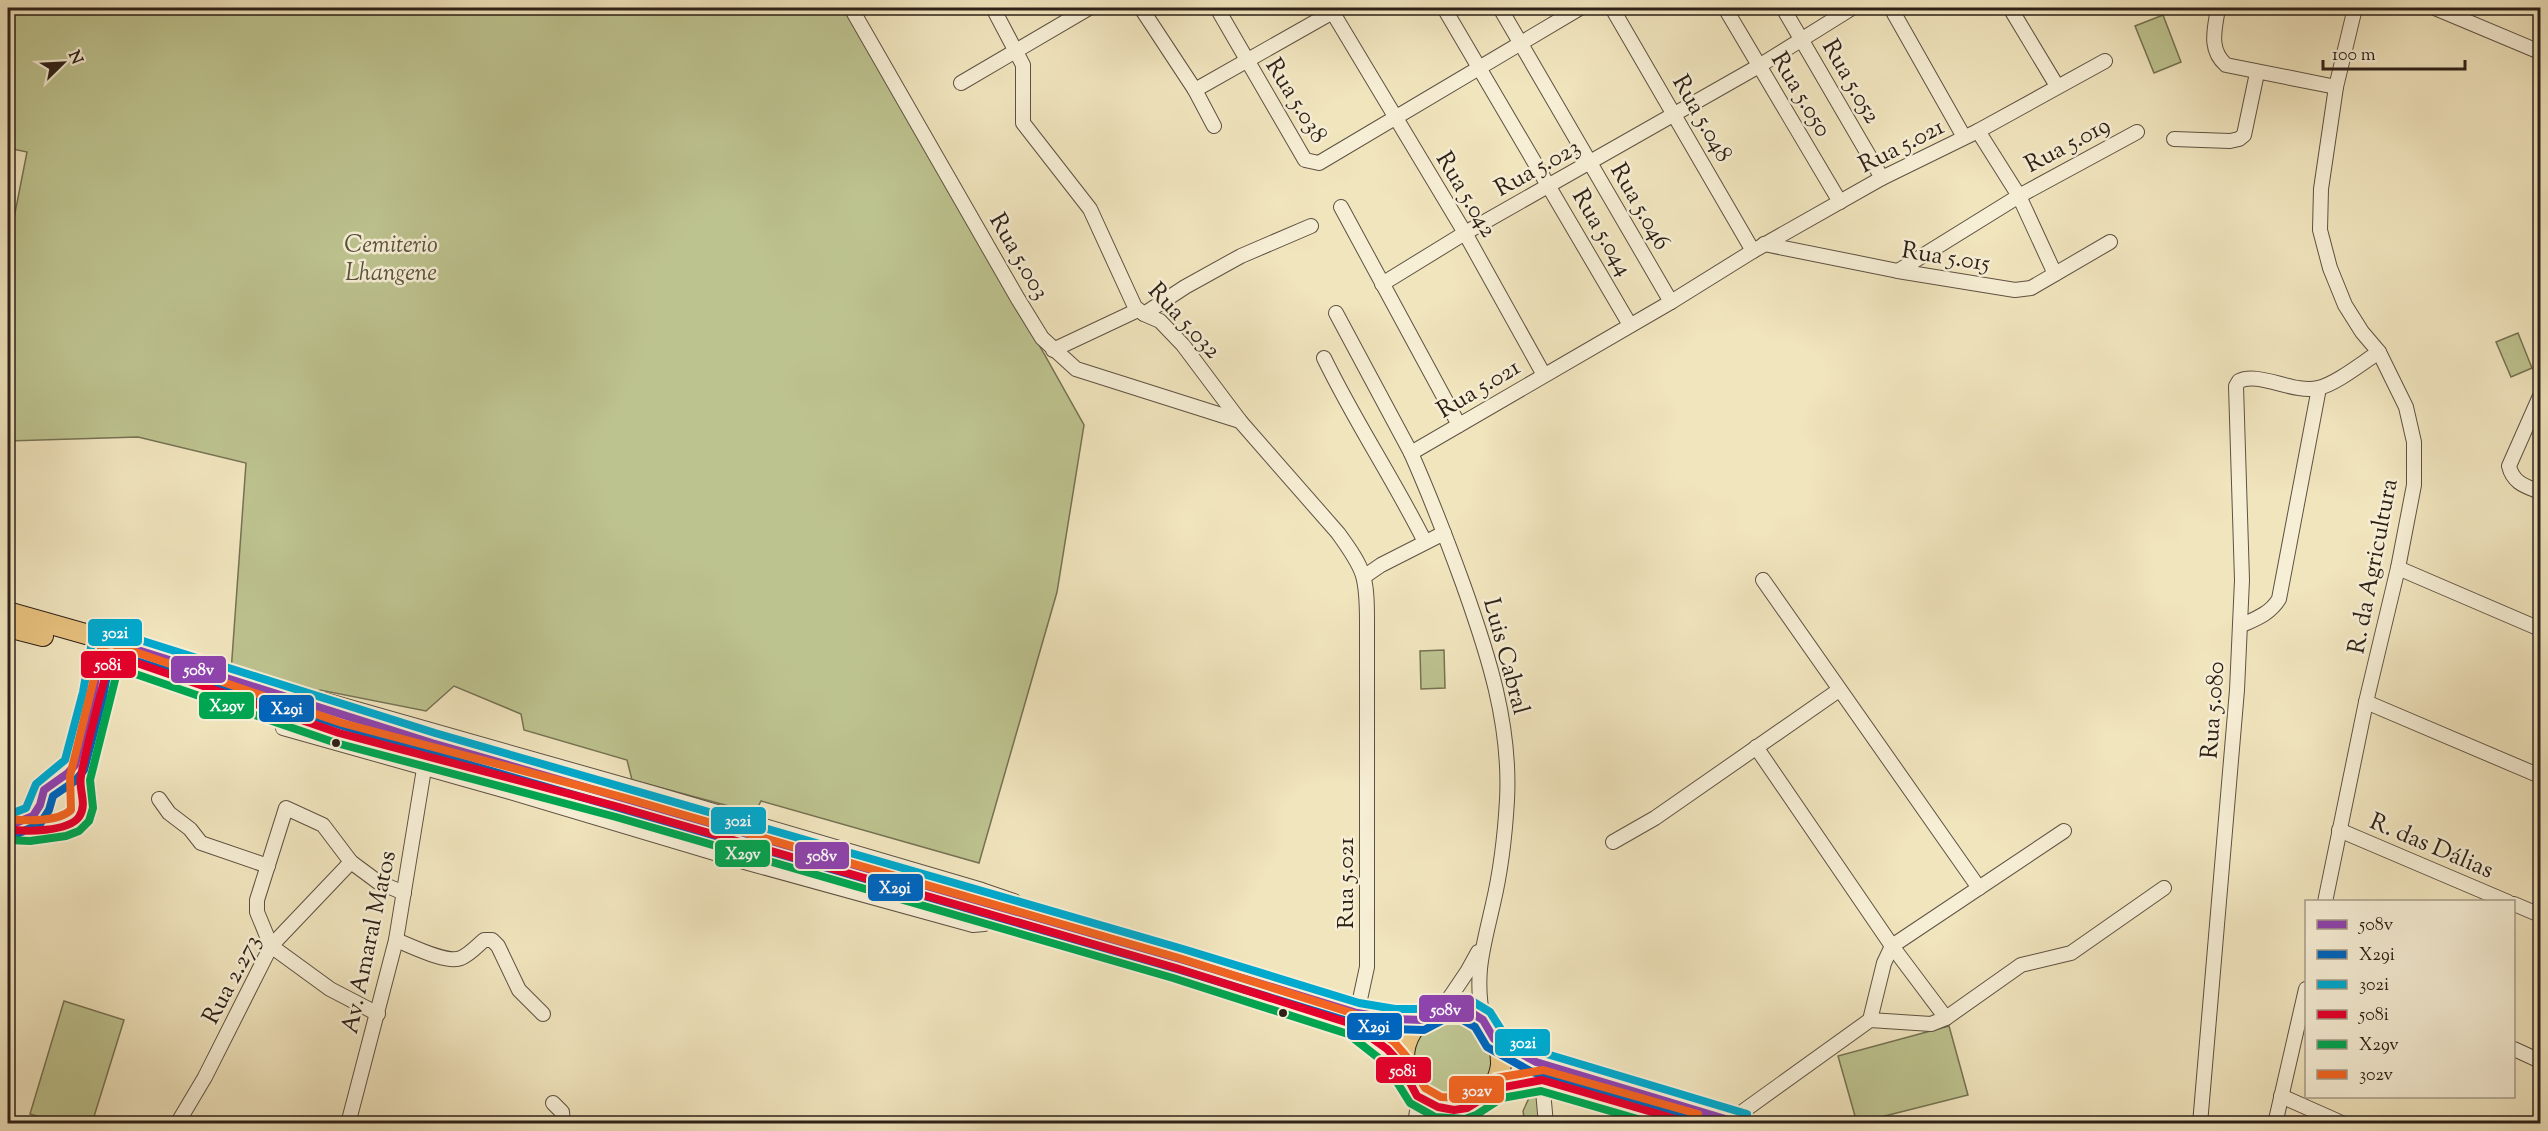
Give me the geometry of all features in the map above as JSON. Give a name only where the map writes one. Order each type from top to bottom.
[{"type":"highway","points":[[8,612],[339,734],[619,807],[1176,968],[1352,1024],[1372,1036],[1403,1068]]},
{"type":"highway","points":[[8,627],[107,647],[276,693],[404,734],[1357,1012],[1394,1019],[1423,1020]]},
{"type":"highway","points":[[1464,1008],[1484,1020],[1500,1051],[1501,1065],[1498,1078],[1491,1090],[1479,1102],[1442,1117],[1432,1106],[1419,1098],[1409,1084],[1403,1068],[1403,1055],[1407,1041],[1423,1020],[1442,1009],[1464,1008]]},
{"type":"highway","points":[[1494,1039],[1536,1062],[1738,1122]]},
{"type":"highway","points":[[1491,1090],[1516,1083],[1542,1080],[1695,1124]]},
{"type":"main road","points":[[8,827],[33,816],[40,805],[44,790],[68,774],[75,765],[107,647]]},
{"type":"main road","points":[[78,789],[101,687],[107,647]]},
{"type":"main road","points":[[8,827],[16,831],[70,824],[77,820],[83,809],[82,797],[78,789],[69,783],[54,783]]},
{"type":"main road","points":[[40,805],[46,819],[57,826]]},
{"type":"street","name":"Rua 5.003","points":[[852,8],[1018,299],[1042,338],[1053,350],[1085,374],[1240,420]]},
{"type":"street","name":"Rua 5.032","points":[[993,8],[1023,65],[1025,76],[1023,123],[1090,208],[1141,312],[1160,321],[1170,331],[1240,420],[1338,533],[1365,576]]},
{"type":"street","points":[[961,82],[1089,8]]},
{"type":"street","points":[[1141,8],[1195,90],[1214,126]]},
{"type":"street","name":"Rua 5.038","points":[[1217,8],[1305,160],[1319,163],[1394,118]]},
{"type":"street","name":"Rua 5.044","points":[[1444,8],[1550,185],[1630,325]]},
{"type":"street","name":"Rua 5.046","points":[[1500,8],[1671,302]]},
{"type":"street","points":[[1394,118],[1580,8]]},
{"type":"street","name":"Rua 5.048","points":[[1612,8],[1759,248]]},
{"type":"street","name":"Rua 5.050","points":[[1725,8],[1840,202]]},
{"type":"street","name":"Rua 5.052","points":[[1783,8],[1882,178]]},
{"type":"street","name":"Rua 5.023","points":[[1382,284],[1465,233],[1759,66],[1852,8]]},
{"type":"street","points":[[1891,8],[1964,137]]},
{"type":"street","points":[[2010,8],[2057,86]]},
{"type":"street","points":[[2218,8],[2213,46],[2217,57],[2226,65],[2336,87]]},
{"type":"street","name":"R. da Agricultura","points":[[2325,900],[2414,485],[2414,442],[2406,407],[2379,352],[2362,332],[2345,304],[2330,268],[2320,230],[2320,189],[2336,87],[2355,8]]},
{"type":"street","points":[[2435,8],[2541,52]]},
{"type":"street","points":[[1195,90],[1248,62],[1334,9]]},
{"type":"street","name":"Rua 5.042","points":[[1334,9],[1394,118],[1465,233],[1544,375]]},
{"type":"street","name":"Rua 5.021","points":[[1411,453],[1882,178],[1978,131],[2105,61]]},
{"type":"street","points":[[2174,139],[2230,141],[2239,139],[2244,135],[2258,73]]},
{"type":"street","points":[[1978,131],[2019,196],[2055,274]]},
{"type":"street","name":"Rua 5.019","points":[[1898,271],[2019,196],[2137,132]]},
{"type":"street","points":[[1341,207],[1459,425]]},
{"type":"street","points":[[1053,350],[1141,312],[1232,261],[1311,226]]},
{"type":"street","name":"Rua 5.015","points":[[1759,248],[2015,290],[2031,288],[2110,242]]},
{"type":"street","points":[[1336,313],[1411,453],[1444,533],[1381,565],[1365,576]]},
{"type":"street","points":[[2240,626],[2265,614],[2274,607],[2279,599],[2319,388],[2379,352]]},
{"type":"street","points":[[1324,358],[1346,405],[1404,501],[1425,542]]},
{"type":"street","name":"Rua 5.080","points":[[2200,1124],[2237,690],[2242,580],[2236,386],[2243,378],[2250,378],[2304,389],[2319,388]]},
{"type":"street","points":[[2541,396],[2509,466],[2512,476],[2518,483],[2541,492]]},
{"type":"street","name":"Luis Cabral","points":[[1444,533],[1494,677],[1508,772],[1501,863],[1484,936],[1478,975],[1484,1020]]},
{"type":"street","points":[[2398,568],[2541,629]]},
{"type":"street","name":"Rua 5.021","points":[[1357,1012],[1367,967],[1365,576]]},
{"type":"street","points":[[1763,580],[1979,888]]},
{"type":"street","points":[[1612,842],[1654,818],[1839,690]]},
{"type":"street","points":[[276,693],[292,692],[322,699],[656,794],[1011,899],[1030,915]]},
{"type":"street","points":[[2366,702],[2541,776]]},
{"type":"street","points":[[284,714],[283,728],[950,919],[973,925],[984,924],[998,917]]},
{"type":"street","points":[[1756,747],[1892,946],[1946,1018]]},
{"type":"street","name":"Av. Amaral Matos","points":[[348,1124],[396,940],[424,769]]},
{"type":"street","points":[[159,799],[169,813],[190,829],[201,843],[268,866]]},
{"type":"street","points":[[378,1014],[330,990],[271,946],[257,912],[257,900],[286,808],[323,825],[351,862],[378,882],[404,893]]},
{"type":"street","name":"R. das Dálias","points":[[2339,830],[2503,900]]},
{"type":"street","points":[[1738,1122],[1870,1020],[1884,963],[1892,946],[2064,831]]},
{"type":"street","name":"Rua 2.273","points":[[177,1124],[205,1077],[271,946],[351,862]]},
{"type":"street","points":[[1870,1020],[1931,1024],[1946,1018],[2021,965],[2071,953],[2164,888]]},
{"type":"street","name":"R. das Dálias","points":[[2515,904],[2541,915]]},
{"type":"street","name":"Luis Cabral","points":[[1442,1009],[1467,972],[1484,936]]},
{"type":"street","points":[[396,940],[440,957],[458,960],[469,954],[484,940],[492,940],[498,946],[519,990],[543,1014]]},
{"type":"street","points":[[2275,1124],[2305,997]]},
{"type":"street","points":[[2515,1049],[2541,1060]]},
{"type":"street","points":[[1542,1080],[1546,1124]]},
{"type":"street","points":[[2281,1095],[2344,1124]]},
{"type":"street","points":[[1415,1124],[1419,1098]]},
{"type":"street","points":[[553,1103],[562,1112],[563,1124]]},
{"type":"green space","name":"Cemiterio Lhangene","points":[[8,8],[850,8],[1084,425],[1057,592],[979,863],[761,801],[755,813],[632,780],[627,760],[524,730],[521,714],[454,686],[426,711],[320,690],[311,696],[231,672],[246,463],[138,437],[8,441],[8,270],[14,218],[27,152],[8,148]]},
{"type":"green space","points":[[2163,15],[2181,62],[2154,73],[2135,26]]},
{"type":"green space","points":[[2518,333],[2532,368],[2511,377],[2496,342]]},
{"type":"green space","points":[[1444,650],[1445,688],[1421,689],[1420,651]]},
{"type":"green space","points":[[64,1001],[124,1020],[92,1123],[59,1123],[30,1114]]},
{"type":"green space","points":[[1432,1013],[1488,1023],[1495,1072],[1475,1093],[1462,1098],[1439,1098],[1413,1079],[1410,1035]]},
{"type":"green space","points":[[1949,1026],[1968,1095],[1857,1123],[1838,1056]]},
{"type":"green space","points":[[1547,1093],[1547,1123],[1525,1123],[1523,1111],[1529,1098]]},
{"type":"transit line","name":"302i","points":[[8,815],[26,808],[36,784],[65,760],[83,692],[93,636],[98,630],[105,629],[435,733],[1183,949],[1359,1003],[1395,1009],[1420,1009],[1440,999],[1467,998],[1490,1012],[1502,1031],[1540,1052],[1747,1114]]},
{"type":"transit line","name":"508v","points":[[8,826],[33,816],[40,805],[44,790],[68,773],[75,765],[93,694],[103,639],[432,743],[1180,959],[1357,1013],[1394,1019],[1423,1020],[1442,1009],[1464,1008],[1483,1020],[1494,1039],[1536,1062],[1742,1124]]},
{"type":"transit line","name":"302v","points":[[10,819],[50,819],[71,810],[70,776],[101,650],[106,645],[112,644],[342,723],[622,797],[1179,958],[1355,1014],[1394,1042],[1407,1057],[1425,1088],[1441,1097],[1463,1098],[1496,1078],[1543,1070],[1698,1114]]},
{"type":"transit line","name":"X29i","points":[[12,836],[40,824],[49,810],[53,796],[75,781],[84,770],[103,697],[111,653],[429,753],[1177,969],[1354,1023],[1392,1029],[1424,1030],[1445,1019],[1461,1019],[1475,1027],[1487,1047],[1532,1072],[1706,1124]]},
{"type":"transit line","name":"508i","points":[[8,829],[35,830],[66,826],[82,812],[81,776],[111,654],[339,733],[619,807],[1176,968],[1352,1024],[1387,1049],[1399,1062],[1417,1096],[1438,1107],[1454,1110],[1467,1108],[1499,1088],[1542,1080],[1693,1124]]},
{"type":"transit line","name":"X29v","points":[[8,840],[30,841],[66,836],[79,831],[89,821],[93,808],[90,780],[118,668],[336,743],[616,817],[1173,978],[1348,1034],[1385,1063],[1410,1103],[1435,1117],[1465,1119],[1476,1115],[1502,1098],[1541,1091],[1655,1124]]}]
